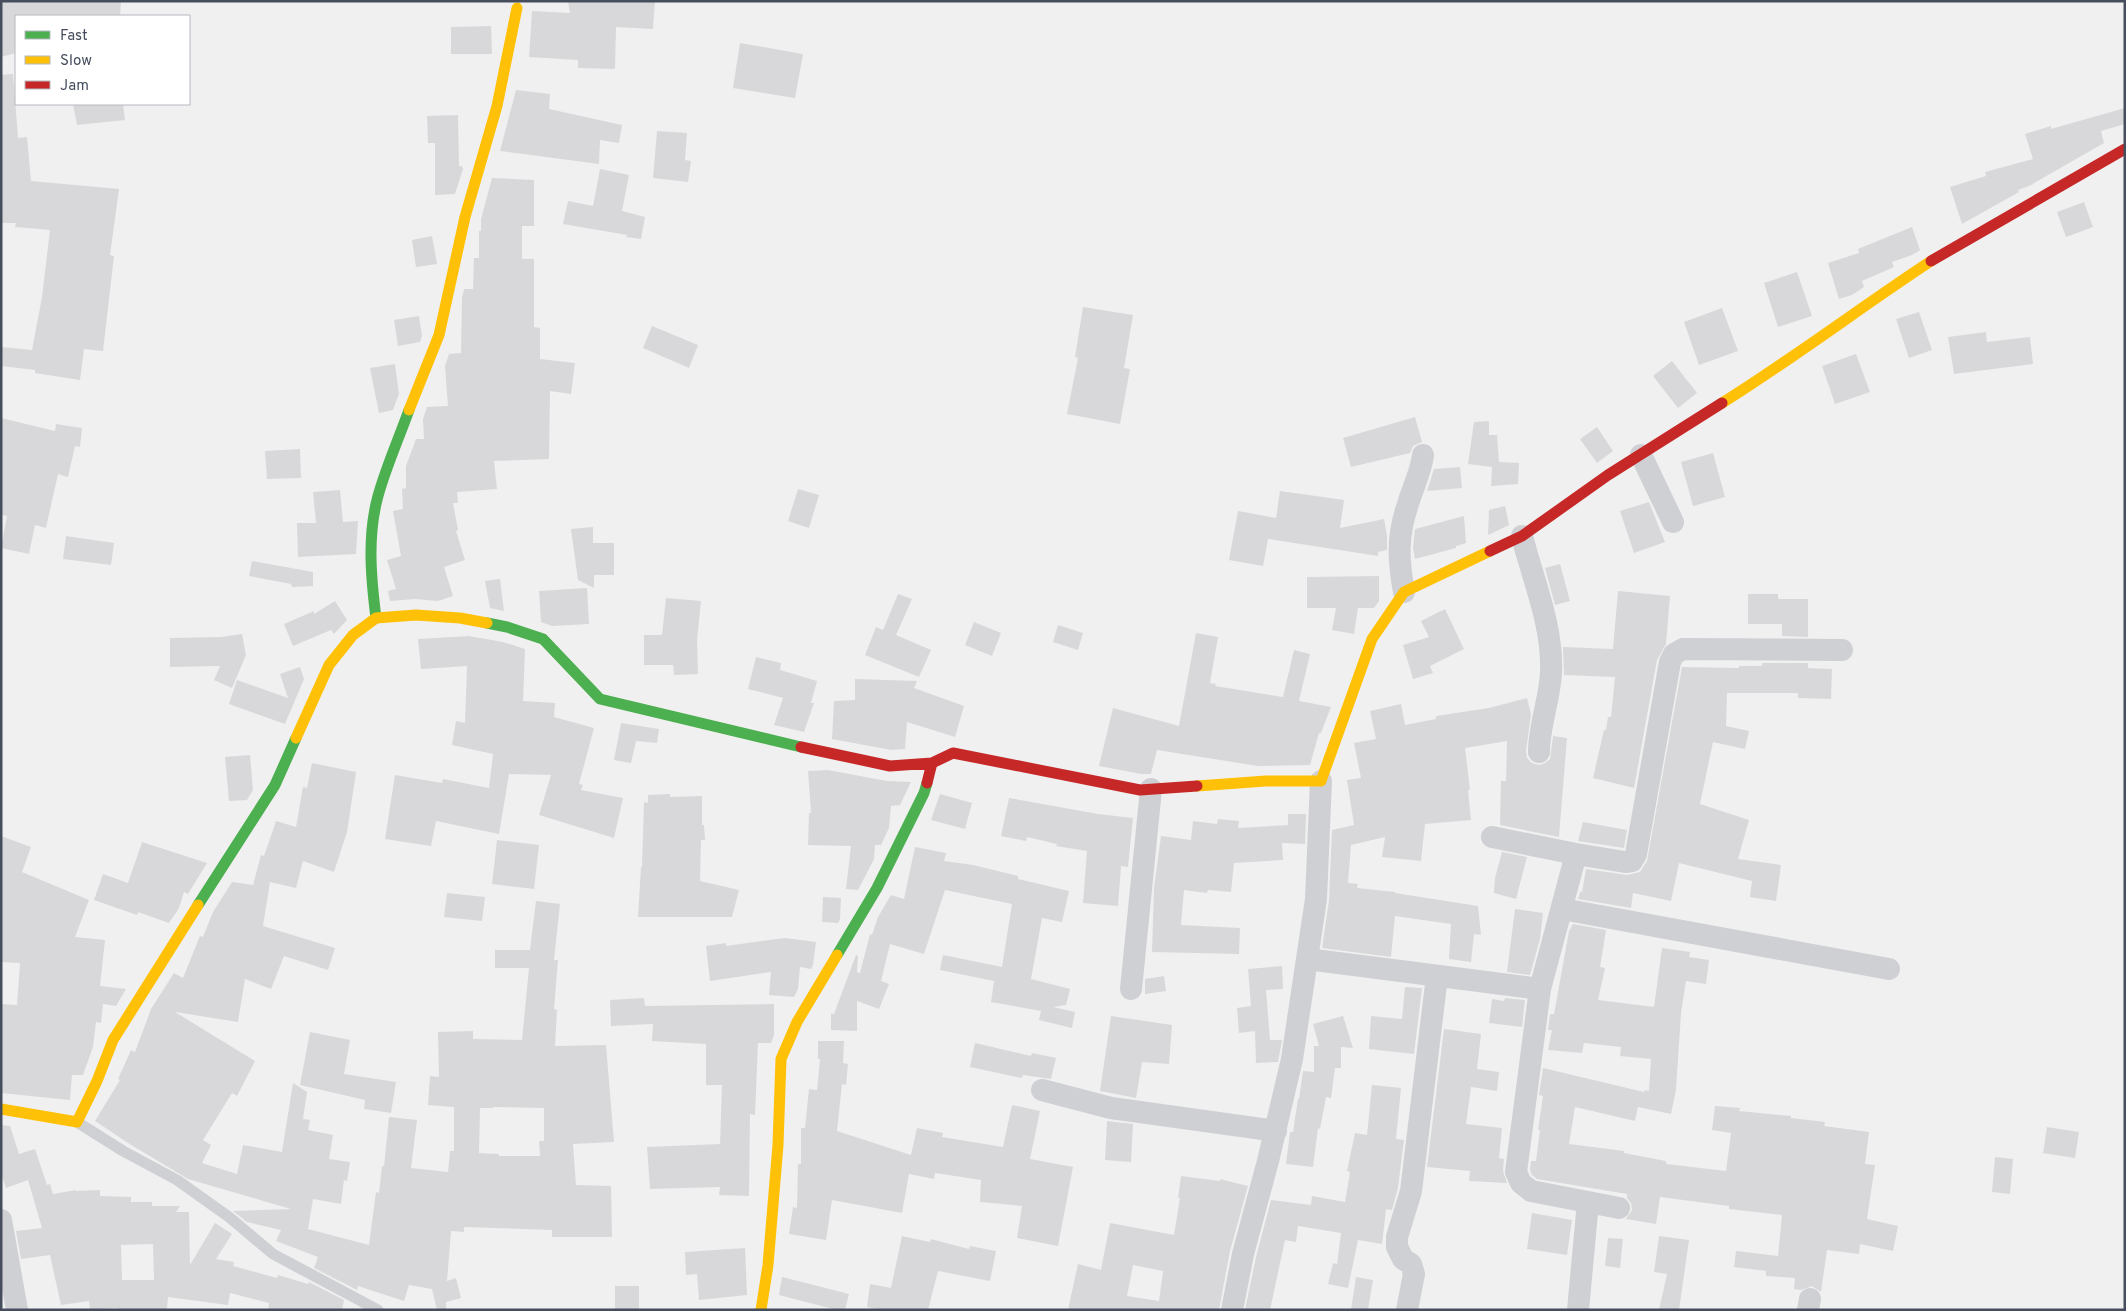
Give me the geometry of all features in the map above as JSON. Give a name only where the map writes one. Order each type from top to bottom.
[{"type":"street","points":[[376,618],[371,578],[372,535],[378,498],[416,392],[439,335],[465,217],[497,106],[517,8]]},
{"type":"street","points":[[1232,1310],[1242,1254],[1276,1131],[1292,1059],[1316,899],[1321,782],[1372,639],[1404,592],[1522,536],[1641,455],[1784,364],[1869,302],[1945,252],[2125,149]]},
{"type":"street","points":[[1404,592],[1398,560],[1398,543],[1422,455]]},
{"type":"street","points":[[1641,455],[1673,522]]},
{"type":"street","points":[[1522,536],[1546,624],[1550,649],[1551,674],[1539,736],[1539,752]]},
{"type":"street","points":[[1,1109],[77,1122],[113,1040],[275,784],[330,665],[353,635],[376,618],[416,615],[451,617],[507,627],[543,639],[600,699],[828,754],[890,766],[932,762],[953,753],[1140,790],[1266,781],[1321,782]]},
{"type":"street","points":[[1492,837],[1576,854],[1625,862],[1632,861],[1636,854],[1670,662],[1674,654],[1683,649],[1842,650]]},
{"type":"street","points":[[761,1310],[768,1265],[778,1145],[781,1059],[797,1022],[877,888],[924,793],[932,762]]},
{"type":"street","points":[[1131,989],[1151,789]]},
{"type":"street","points":[[1576,854],[1540,989],[1516,1172],[1521,1184],[1531,1191],[1619,1208]]},
{"type":"street","points":[[1562,909],[1890,969]]},
{"type":"street","points":[[1307,958],[1540,989]]},
{"type":"street","points":[[1407,1310],[1414,1274],[1411,1264],[1403,1259],[1397,1246],[1396,1237],[1411,1191],[1438,976]]},
{"type":"street","points":[[1042,1090],[1111,1108],[1276,1131]]},
{"type":"street","points":[[1578,1310],[1588,1202]]},
{"type":"street","points":[[1,1220],[16,1310]]},
{"type":"lane","points":[[77,1122],[123,1152],[177,1180],[229,1217],[274,1254],[378,1310]]},
{"type":"building","points":[[1,1],[121,1],[120,15],[15,15],[15,53],[1,57]]},
{"type":"building","points":[[568,1],[655,1],[653,29],[616,27],[615,69],[578,68],[578,60],[529,57],[532,11],[570,13]]},
{"type":"building","points":[[491,26],[492,54],[451,54],[451,27]]},
{"type":"building","points":[[740,43],[803,54],[795,98],[733,88]]},
{"type":"building","points":[[13,74],[18,138],[27,137],[31,181],[119,189],[110,255],[114,256],[103,351],[84,349],[80,380],[35,373],[35,370],[1,366],[1,347],[32,350],[42,297],[50,230],[15,227],[16,223],[1,223],[1,75]]},
{"type":"building","points":[[516,90],[550,94],[549,109],[622,125],[619,143],[600,140],[599,164],[500,151]]},
{"type":"building","points":[[73,105],[123,105],[125,120],[77,125]]},
{"type":"building","points":[[2125,108],[2125,124],[2101,131],[2104,143],[2029,186],[2018,190],[2019,192],[1962,224],[1950,187],[1986,176],[1985,172],[2033,159],[2025,134],[2051,126],[2051,129]]},
{"type":"building","points":[[458,115],[459,166],[462,166],[463,169],[455,194],[435,195],[435,143],[428,143],[427,116]]},
{"type":"building","points":[[657,131],[687,133],[685,160],[691,161],[688,182],[653,178]]},
{"type":"building","points":[[600,169],[629,175],[622,211],[645,217],[641,239],[563,224],[568,201],[593,206]]},
{"type":"building","points":[[492,178],[534,180],[534,226],[522,226],[522,259],[534,259],[534,327],[540,328],[540,359],[575,363],[571,394],[550,391],[549,459],[494,461],[497,489],[457,492],[458,503],[453,503],[458,530],[456,531],[465,560],[444,567],[453,596],[438,601],[415,599],[390,601],[388,591],[396,589],[387,560],[401,556],[393,511],[403,509],[402,489],[406,488],[406,466],[416,439],[424,439],[423,419],[427,407],[448,406],[445,366],[449,354],[461,353],[462,298],[464,289],[473,289],[474,258],[479,258],[479,231],[481,231],[481,219]]},
{"type":"building","points":[[2084,202],[2093,227],[2066,237],[2057,212]]},
{"type":"building","points":[[1912,227],[1920,250],[1892,262],[1894,267],[1862,281],[1864,287],[1852,295],[1839,299],[1828,263],[1859,253],[1858,249]]},
{"type":"building","points":[[432,236],[437,264],[416,267],[412,240]]},
{"type":"building","points":[[1797,272],[1812,316],[1778,327],[1764,283]]},
{"type":"building","points":[[1083,307],[1133,315],[1124,368],[1130,369],[1120,424],[1067,414],[1078,358],[1075,357]]},
{"type":"building","points":[[1722,308],[1738,351],[1699,365],[1684,322]]},
{"type":"building","points":[[1919,312],[1932,350],[1909,358],[1896,319]]},
{"type":"building","points":[[419,316],[422,336],[420,342],[398,346],[394,320]]},
{"type":"building","points":[[652,326],[698,345],[689,368],[643,348]]},
{"type":"building","points":[[1986,332],[1987,342],[2030,337],[2033,364],[1954,374],[1948,337]]},
{"type":"building","points":[[1856,354],[1870,392],[1835,404],[1822,366]]},
{"type":"building","points":[[1672,361],[1697,393],[1678,408],[1653,376]]},
{"type":"building","points":[[395,364],[399,394],[393,410],[379,413],[370,368]]},
{"type":"building","points":[[1415,417],[1422,442],[1413,446],[1410,453],[1351,467],[1343,438]]},
{"type":"building","points":[[1,418],[55,431],[56,424],[82,428],[80,447],[75,446],[68,477],[58,474],[46,528],[35,525],[29,554],[1,548],[7,516],[1,515]]},
{"type":"building","points":[[1489,421],[1489,435],[1497,435],[1499,462],[1519,463],[1518,484],[1491,486],[1492,467],[1468,464],[1474,422]]},
{"type":"building","points":[[1597,427],[1613,451],[1597,463],[1580,439]]},
{"type":"building","points":[[300,449],[301,478],[267,479],[265,451]]},
{"type":"building","points":[[1713,453],[1725,497],[1693,506],[1681,462]]},
{"type":"building","points":[[1460,467],[1462,488],[1427,491],[1434,469]]},
{"type":"building","points":[[798,489],[819,495],[809,528],[788,521]]},
{"type":"building","points":[[340,490],[343,522],[358,521],[356,554],[298,557],[297,523],[316,523],[313,492]]},
{"type":"building","points":[[1280,491],[1344,500],[1340,528],[1384,519],[1387,550],[1378,552],[1378,556],[1268,539],[1263,566],[1229,560],[1238,511],[1276,518]]},
{"type":"building","points":[[1649,502],[1665,542],[1634,553],[1620,511]]},
{"type":"building","points":[[1505,506],[1509,525],[1488,535],[1489,510]]},
{"type":"building","points":[[1464,516],[1466,543],[1456,546],[1456,548],[1415,559],[1413,548],[1415,529]]},
{"type":"building","points":[[593,527],[593,543],[614,543],[614,575],[594,575],[594,588],[578,580],[571,529]]},
{"type":"building","points":[[66,536],[114,543],[111,565],[63,559]]},
{"type":"building","points":[[252,561],[313,572],[313,586],[292,587],[291,584],[249,576]]},
{"type":"building","points":[[1560,564],[1570,601],[1555,605],[1545,568]]},
{"type":"building","points":[[1379,576],[1379,601],[1374,608],[1358,608],[1354,634],[1332,630],[1336,608],[1307,608],[1307,577]]},
{"type":"building","points":[[500,579],[504,611],[490,608],[485,581]]},
{"type":"building","points":[[587,588],[589,624],[552,626],[541,622],[539,591]]},
{"type":"building","points":[[1618,591],[1670,596],[1666,644],[1657,660],[1634,788],[1593,778],[1604,730],[1606,730],[1608,717],[1611,717],[1615,677],[1564,675],[1563,647],[1613,649]]},
{"type":"building","points":[[898,594],[912,599],[896,635],[931,650],[919,677],[865,655],[876,627],[883,630]]},
{"type":"building","points":[[1748,594],[1778,594],[1778,599],[1808,599],[1808,637],[1782,636],[1782,624],[1748,624]]},
{"type":"building","points":[[666,598],[701,601],[697,640],[698,674],[674,675],[673,665],[644,665],[644,635],[662,635]]},
{"type":"building","points":[[335,601],[347,620],[334,634],[331,630],[293,646],[284,624],[314,611],[314,614]]},
{"type":"building","points":[[1445,609],[1464,649],[1430,666],[1433,673],[1413,679],[1403,645],[1429,637],[1421,621]]},
{"type":"building","points":[[974,622],[1001,633],[992,656],[965,645]]},
{"type":"building","points":[[1058,625],[1083,633],[1078,650],[1053,642]]},
{"type":"building","points":[[1196,633],[1218,637],[1210,683],[1216,684],[1215,686],[1283,697],[1294,650],[1310,654],[1299,701],[1331,707],[1321,733],[1319,733],[1310,765],[1258,766],[1157,750],[1151,774],[1141,774],[1099,766],[1113,708],[1179,726]]},
{"type":"building","points":[[242,634],[246,655],[232,688],[214,680],[220,666],[170,667],[170,638],[221,637]]},
{"type":"building","points":[[469,636],[503,642],[525,649],[523,701],[555,703],[554,717],[594,728],[579,784],[583,785],[581,790],[623,798],[614,838],[539,815],[551,775],[509,774],[499,834],[436,821],[431,846],[385,839],[395,775],[442,783],[443,779],[489,788],[493,754],[452,745],[456,721],[465,723],[467,666],[421,669],[418,639]]},
{"type":"building","points":[[756,657],[781,663],[780,670],[817,681],[811,703],[814,703],[804,732],[774,725],[783,698],[748,689]]},
{"type":"building","points":[[1762,663],[1808,663],[1808,668],[1832,669],[1831,699],[1798,698],[1798,693],[1727,693],[1726,726],[1749,731],[1745,749],[1713,742],[1700,804],[1749,820],[1738,859],[1781,865],[1776,901],[1750,897],[1752,881],[1679,863],[1671,901],[1633,893],[1631,908],[1578,899],[1580,892],[1582,892],[1586,869],[1627,875],[1640,872],[1647,861],[1682,667],[1739,668],[1739,666],[1762,666]]},
{"type":"building","points":[[300,667],[304,679],[285,724],[229,704],[237,680],[288,698],[280,674]]},
{"type":"building","points":[[855,679],[917,681],[914,688],[964,706],[955,737],[907,722],[905,749],[891,750],[832,739],[834,701],[855,700]]},
{"type":"building","points":[[1527,698],[1531,714],[1526,751],[1527,758],[1532,763],[1539,765],[1550,759],[1553,736],[1567,738],[1559,837],[1500,825],[1501,781],[1506,781],[1507,741],[1465,748],[1471,820],[1425,824],[1421,861],[1382,857],[1385,837],[1351,845],[1348,883],[1358,884],[1357,888],[1395,892],[1478,906],[1481,935],[1474,934],[1471,962],[1449,959],[1451,924],[1395,916],[1391,957],[1322,948],[1329,900],[1332,830],[1354,825],[1347,780],[1361,778],[1354,743],[1376,739],[1370,711],[1401,704],[1405,725],[1436,719],[1436,716],[1489,708]]},
{"type":"building","points":[[621,723],[659,729],[657,743],[636,741],[631,763],[614,760]]},
{"type":"building","points":[[250,755],[253,790],[247,800],[229,801],[225,757]]},
{"type":"building","points":[[312,763],[356,772],[347,832],[334,872],[303,861],[296,888],[270,882],[263,926],[335,948],[328,970],[284,956],[271,989],[245,979],[238,1022],[175,1012],[255,1061],[237,1096],[232,1093],[203,1140],[211,1145],[202,1163],[237,1174],[243,1145],[282,1152],[293,1083],[307,1092],[303,1119],[310,1120],[308,1130],[333,1135],[329,1159],[350,1162],[347,1181],[344,1180],[341,1204],[313,1199],[308,1229],[369,1245],[376,1192],[379,1193],[382,1166],[384,1166],[389,1117],[417,1120],[411,1168],[448,1172],[450,1151],[454,1151],[454,1107],[428,1105],[430,1076],[439,1077],[438,1032],[473,1031],[473,1039],[522,1040],[529,968],[495,968],[495,950],[530,950],[536,901],[560,904],[554,960],[558,960],[554,1009],[557,1010],[555,1046],[606,1045],[614,1142],[573,1144],[576,1185],[611,1186],[612,1237],[552,1237],[552,1230],[464,1227],[464,1232],[451,1231],[447,1281],[456,1278],[461,1298],[446,1302],[446,1310],[437,1310],[432,1289],[409,1285],[404,1301],[358,1286],[357,1290],[314,1268],[318,1257],[276,1241],[281,1230],[247,1222],[233,1211],[291,1209],[188,1179],[95,1121],[120,1080],[118,1079],[131,1050],[135,1052],[151,1009],[174,973],[183,978],[200,936],[203,937],[213,912],[232,882],[253,885],[261,855],[264,856],[276,821],[296,827],[303,787],[307,788]],"holes":[[[480,1108],[544,1108],[544,1141],[539,1141],[540,1156],[499,1156],[499,1154],[479,1153]]]},
{"type":"building","points":[[828,770],[887,781],[911,782],[900,805],[891,806],[889,828],[881,845],[875,845],[874,859],[858,890],[846,889],[851,846],[808,845],[809,813],[811,813],[808,771]]},
{"type":"building","points":[[670,794],[670,797],[702,796],[702,825],[704,825],[705,840],[701,840],[700,881],[739,890],[732,917],[638,917],[644,802],[648,803],[648,795]]},
{"type":"building","points":[[940,794],[972,803],[965,829],[931,820]]},
{"type":"building","points":[[1009,798],[1098,814],[1133,818],[1128,867],[1121,866],[1118,906],[1083,903],[1087,851],[1056,846],[1057,844],[1027,837],[1026,841],[1001,836]]},
{"type":"building","points":[[1288,814],[1306,814],[1305,844],[1282,843],[1283,860],[1234,863],[1231,892],[1208,890],[1207,893],[1184,890],[1181,925],[1240,928],[1239,954],[1152,952],[1154,888],[1161,836],[1191,840],[1193,821],[1217,824],[1218,819],[1239,821],[1238,828],[1288,825]]},
{"type":"building","points":[[1583,822],[1627,830],[1624,848],[1578,841]]},
{"type":"building","points":[[1,836],[31,847],[22,872],[89,900],[75,937],[105,940],[100,986],[126,989],[116,1006],[103,1004],[101,1023],[96,1022],[93,1047],[83,1075],[72,1075],[70,1100],[1,1093],[1,1004],[17,1005],[20,963],[1,962]]},
{"type":"building","points":[[497,840],[539,845],[534,889],[492,884]]},
{"type":"building","points":[[142,842],[207,863],[188,894],[184,892],[179,908],[169,923],[138,912],[137,915],[94,900],[103,874],[128,883]]},
{"type":"building","points":[[915,847],[946,853],[944,861],[973,865],[1018,876],[1018,879],[1069,891],[1062,922],[1042,918],[1031,979],[1070,989],[1066,1005],[1053,1007],[1075,1012],[1072,1028],[1039,1020],[1041,1011],[991,1002],[994,981],[940,970],[943,955],[1002,967],[1012,904],[945,890],[924,954],[890,944],[881,981],[889,984],[879,1009],[857,1001],[857,1031],[831,1030],[831,1014],[834,1014],[856,955],[858,956],[857,972],[860,973],[870,934],[872,935],[878,917],[891,895],[904,899]]},
{"type":"building","points":[[1502,852],[1527,857],[1516,899],[1494,893],[1495,878]]},
{"type":"building","points":[[447,893],[485,897],[482,921],[444,917]]},
{"type":"building","points":[[823,897],[841,898],[840,919],[838,923],[822,922]]},
{"type":"building","points":[[1515,909],[1543,913],[1540,939],[1530,975],[1507,972]]},
{"type":"building","points":[[1573,924],[1606,930],[1600,967],[1605,968],[1598,1000],[1654,1007],[1662,948],[1690,952],[1689,957],[1709,960],[1706,984],[1686,981],[1681,1013],[1676,1090],[1671,1114],[1638,1107],[1635,1121],[1575,1107],[1569,1144],[1624,1151],[1624,1153],[1666,1161],[1666,1164],[1726,1171],[1731,1133],[1712,1130],[1715,1106],[1740,1108],[1739,1111],[1791,1116],[1791,1118],[1825,1122],[1824,1126],[1869,1132],[1865,1164],[1875,1165],[1867,1219],[1898,1226],[1893,1251],[1860,1244],[1859,1254],[1827,1250],[1821,1292],[1812,1286],[1801,1290],[1794,1289],[1795,1278],[1766,1276],[1766,1271],[1734,1267],[1736,1251],[1778,1256],[1782,1215],[1729,1209],[1729,1206],[1660,1197],[1656,1224],[1626,1219],[1632,1210],[1627,1194],[1537,1179],[1532,1175],[1530,1170],[1531,1161],[1536,1161],[1540,1130],[1538,1130],[1543,1096],[1539,1095],[1543,1068],[1644,1092],[1645,1090],[1649,1091],[1651,1059],[1620,1056],[1621,1047],[1584,1043],[1582,1053],[1548,1050],[1552,1030],[1548,1030],[1550,1014],[1554,1014],[1569,931]]},
{"type":"building","points":[[785,938],[816,942],[813,965],[811,969],[800,967],[798,989],[794,997],[769,995],[771,972],[710,981],[706,946],[726,943],[726,946]]},
{"type":"building","points":[[1282,966],[1283,989],[1266,990],[1270,1040],[1282,1040],[1278,1062],[1256,1063],[1255,1031],[1239,1033],[1237,1008],[1251,1006],[1248,969]]},
{"type":"building","points":[[1164,976],[1166,991],[1145,994],[1145,979]]},
{"type":"building","points":[[1405,987],[1422,988],[1414,1054],[1369,1049],[1371,1016],[1402,1019]]},
{"type":"building","points":[[644,998],[645,1006],[774,1004],[774,1035],[771,1043],[758,1043],[755,1115],[750,1114],[749,1196],[719,1195],[720,1187],[650,1189],[647,1147],[720,1144],[722,1085],[706,1085],[706,1044],[652,1041],[653,1024],[611,1026],[610,1000]]},
{"type":"building","points":[[1505,998],[1525,1000],[1522,1027],[1489,1023],[1492,999],[1504,1001]]},
{"type":"building","points":[[1111,1016],[1172,1025],[1169,1064],[1142,1062],[1136,1098],[1100,1091]]},
{"type":"building","points":[[1343,1016],[1353,1048],[1341,1047],[1341,1068],[1335,1068],[1331,1098],[1326,1097],[1320,1129],[1318,1128],[1313,1167],[1286,1164],[1290,1132],[1293,1132],[1303,1071],[1314,1072],[1314,1046],[1319,1046],[1313,1024]]},
{"type":"building","points":[[1444,1029],[1481,1034],[1477,1069],[1499,1072],[1497,1091],[1471,1087],[1466,1124],[1502,1128],[1499,1158],[1504,1159],[1503,1171],[1507,1183],[1469,1181],[1470,1171],[1427,1167]]},
{"type":"building","points":[[310,1032],[350,1040],[344,1074],[396,1082],[391,1113],[364,1109],[365,1100],[300,1085]]},
{"type":"building","points":[[818,1041],[844,1041],[843,1063],[848,1064],[846,1085],[842,1084],[837,1131],[911,1155],[917,1128],[943,1133],[942,1137],[1003,1147],[1012,1105],[1040,1111],[1030,1159],[1073,1167],[1058,1246],[1017,1238],[1022,1206],[980,1202],[981,1180],[935,1173],[934,1179],[909,1174],[902,1213],[832,1200],[826,1240],[789,1234],[793,1207],[797,1208],[798,1164],[801,1164],[801,1128],[805,1128],[809,1089],[817,1090],[820,1059],[818,1059]]},
{"type":"building","points":[[975,1043],[1031,1056],[1032,1053],[1056,1058],[1051,1079],[1023,1075],[1022,1078],[970,1067]]},
{"type":"building","points":[[1372,1085],[1401,1088],[1396,1139],[1404,1140],[1398,1188],[1392,1210],[1386,1209],[1382,1244],[1358,1240],[1348,1288],[1328,1284],[1333,1263],[1337,1264],[1341,1233],[1298,1226],[1296,1242],[1285,1240],[1270,1310],[1245,1310],[1271,1200],[1311,1205],[1312,1196],[1345,1202],[1350,1172],[1347,1171],[1355,1133],[1367,1135]]},
{"type":"building","points":[[1107,1121],[1133,1124],[1131,1162],[1105,1160]]},
{"type":"building","points":[[1,1125],[10,1126],[19,1154],[35,1149],[47,1185],[50,1184],[53,1194],[76,1190],[100,1190],[100,1196],[131,1197],[131,1202],[152,1202],[152,1206],[180,1206],[176,1212],[189,1212],[190,1265],[215,1223],[232,1234],[216,1259],[234,1262],[233,1266],[277,1278],[278,1275],[308,1284],[309,1282],[344,1300],[342,1310],[268,1310],[269,1303],[230,1293],[228,1305],[168,1297],[167,1310],[117,1310],[117,1308],[90,1310],[89,1301],[61,1305],[50,1255],[21,1259],[16,1231],[42,1228],[28,1180],[6,1188],[1,1174]],"holes":[[[153,1244],[154,1280],[122,1280],[121,1245]]]},
{"type":"building","points":[[2047,1127],[2079,1132],[2075,1158],[2043,1153]]},
{"type":"building","points":[[1995,1157],[2013,1159],[2010,1194],[1992,1192]]},
{"type":"building","points":[[1181,1176],[1220,1181],[1220,1179],[1248,1186],[1230,1251],[1219,1310],[1068,1310],[1078,1264],[1101,1270],[1110,1223],[1174,1235],[1180,1198],[1178,1198]],"holes":[[[1133,1265],[1163,1271],[1159,1301],[1127,1296]]]},
{"type":"building","points":[[1532,1213],[1572,1220],[1567,1255],[1527,1249]]},
{"type":"building","points":[[902,1236],[930,1242],[931,1239],[969,1249],[970,1246],[996,1251],[990,1281],[938,1271],[928,1310],[881,1310],[867,1307],[870,1284],[891,1288]]},
{"type":"building","points":[[1659,1236],[1689,1240],[1679,1310],[1659,1310],[1667,1274],[1654,1272]]},
{"type":"building","points":[[1608,1238],[1623,1239],[1620,1268],[1605,1266]]},
{"type":"building","points":[[745,1248],[747,1295],[699,1300],[697,1274],[686,1275],[685,1252]]},
{"type":"building","points":[[782,1277],[849,1294],[845,1310],[837,1310],[779,1295]]},
{"type":"building","points":[[1356,1277],[1373,1280],[1368,1310],[1351,1310]]},
{"type":"building","points":[[615,1286],[639,1286],[639,1310],[615,1310]]},
{"type":"traffic: fast","points":[[376,618],[371,557],[372,526],[385,474],[409,410]]},
{"type":"traffic: fast","points":[[487,623],[507,627],[543,639],[600,699],[801,747]]},
{"type":"traffic: fast","points":[[198,905],[275,785],[296,738]]},
{"type":"traffic: fast","points":[[837,955],[877,888],[924,793],[927,783]]},
{"type":"traffic: slow","points":[[409,410],[439,335],[465,217],[497,106],[517,8]]},
{"type":"traffic: slow","points":[[1722,403],[1931,261]]},
{"type":"traffic: slow","points":[[1197,786],[1266,781],[1321,781],[1372,639],[1404,592],[1490,551]]},
{"type":"traffic: slow","points":[[296,738],[329,665],[353,635],[376,618],[416,615],[460,618],[487,623]]},
{"type":"traffic: slow","points":[[1,1109],[77,1122],[97,1081],[113,1040],[198,905]]},
{"type":"traffic: slow","points":[[761,1310],[768,1265],[778,1145],[781,1059],[797,1022],[837,955]]},
{"type":"traffic: jam","points":[[1931,261],[2125,149]]},
{"type":"traffic: jam","points":[[1490,551],[1522,536],[1608,475],[1722,403]]},
{"type":"traffic: jam","points":[[801,747],[890,766],[932,763]]},
{"type":"traffic: jam","points":[[927,783],[932,763],[953,753],[1140,790],[1197,786]]}]
